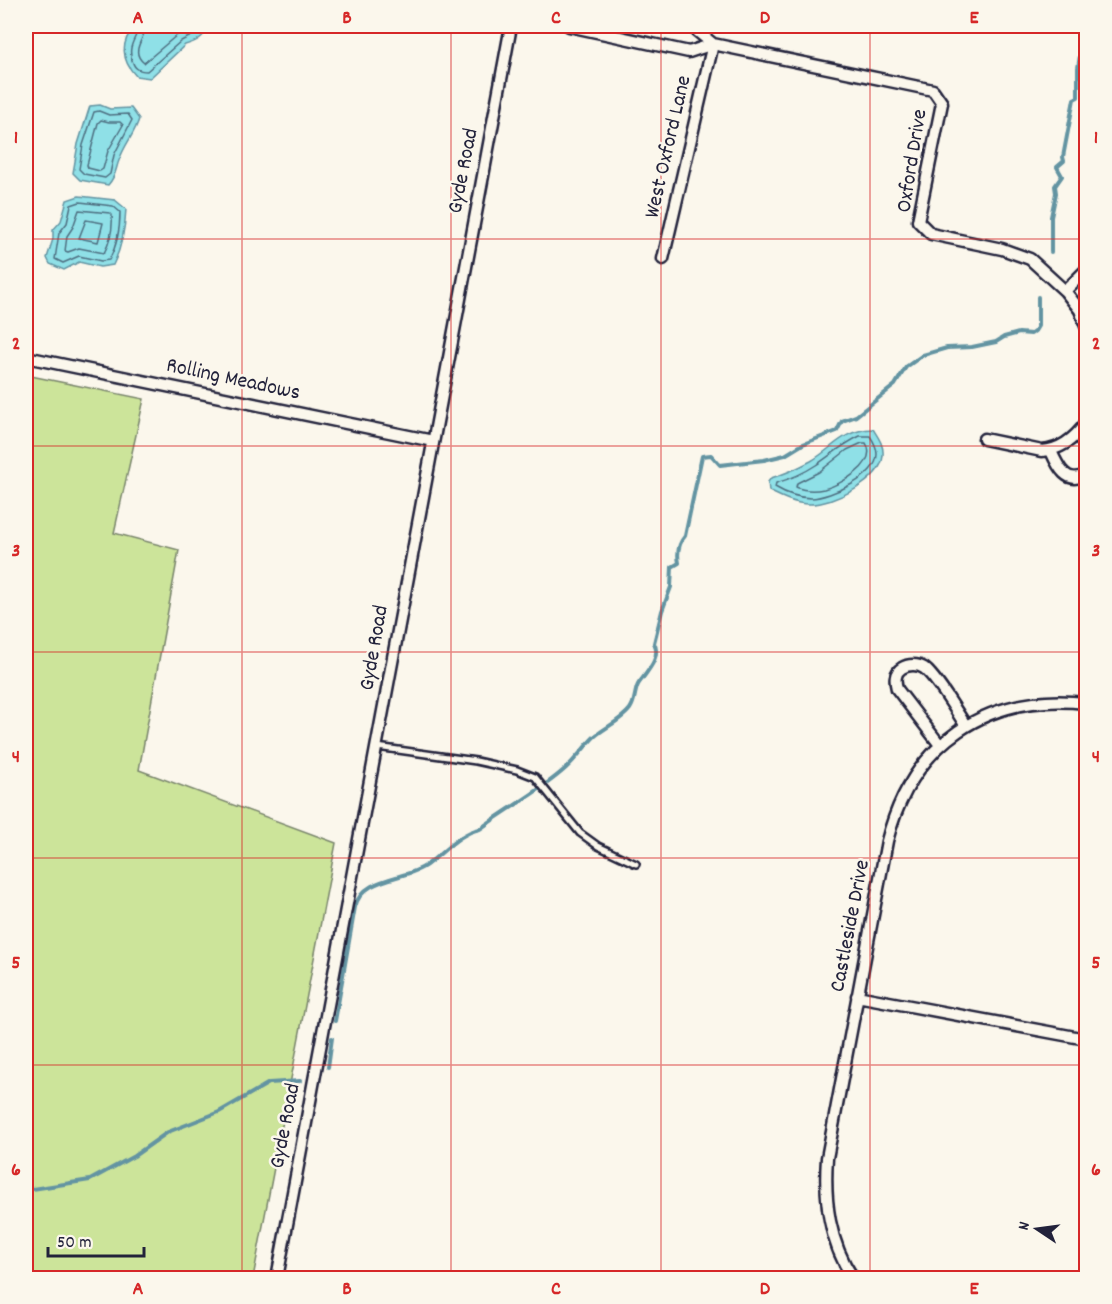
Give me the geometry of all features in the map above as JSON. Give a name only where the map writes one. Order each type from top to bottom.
[{"type":"street","name":"Gyde Road","points":[[277,1278],[511,26]]},
{"type":"street","name":"Oxford Drive","points":[[568,26],[689,52],[713,44]]},
{"type":"street","name":"Oxford Drive","points":[[685,26],[692,27],[713,44],[933,90],[942,103],[918,221],[930,234],[1002,249],[1030,259],[1065,291],[1080,310],[1086,326]]},
{"type":"street","name":"West Oxford Lane","points":[[663,259],[713,44]]},
{"type":"street","points":[[1065,291],[1086,270]]},
{"type":"street","name":"Rolling Meadows","points":[[26,357],[433,441]]},
{"type":"street","points":[[984,439],[1042,452],[1051,451],[1070,442],[1085,431]]},
{"type":"street","points":[[1051,451],[1065,476],[1072,478],[1086,474]]},
{"type":"street","points":[[940,745],[897,689],[895,681],[901,668],[908,665],[924,668],[943,691],[966,726]]},
{"type":"street","name":"Castleside Drive","points":[[853,1278],[835,1242],[826,1204],[827,1158],[892,820],[912,778],[940,745],[966,726],[998,711],[1037,701],[1063,700],[1086,703]]},
{"type":"street","points":[[857,996],[1086,1039]]},
{"type":"lane","points":[[376,747],[476,761],[517,770],[535,777],[580,833],[598,846],[636,864]]},
{"type":"green space","points":[[26,375],[144,399],[114,533],[179,550],[139,770],[336,843],[253,1278],[26,1278]]},
{"type":"water","points":[[135,26],[209,26],[200,38],[185,45],[150,78],[136,76],[127,64],[125,45]]},
{"type":"water","points":[[100,105],[110,109],[131,108],[139,119],[108,185],[80,180],[73,173],[78,144],[90,106]]},
{"type":"water","points":[[79,196],[115,200],[126,209],[119,252],[113,265],[100,267],[79,262],[64,270],[50,264],[47,258],[53,239],[53,230],[61,221],[67,200]]},
{"type":"water","points":[[873,429],[883,448],[880,465],[874,474],[854,490],[830,500],[809,504],[783,498],[769,491],[768,482],[771,478],[811,461],[854,432]]},
{"type":"waterway","points":[[1051,252],[1051,217],[1056,193],[1055,186],[1062,176],[1057,167],[1064,161],[1074,99],[1078,97],[1078,68],[1080,55],[1086,48],[1086,32]]},
{"type":"waterway","points":[[335,1021],[355,907],[367,889],[420,869],[459,838],[480,829],[535,792],[566,768],[594,737],[630,709],[637,686],[655,659],[654,643],[671,587],[672,567],[679,563],[679,549],[685,536],[702,456],[711,455],[720,465],[764,460],[785,455],[803,444],[837,431],[842,421],[856,416],[895,385],[906,367],[923,355],[947,348],[972,347],[996,342],[1019,333],[1031,334],[1038,326],[1038,297]]},
{"type":"waterway","points":[[328,1067],[332,1038]]},
{"type":"waterway","points":[[26,1190],[90,1180],[134,1156],[168,1132],[219,1112],[269,1083],[300,1081]]}]
